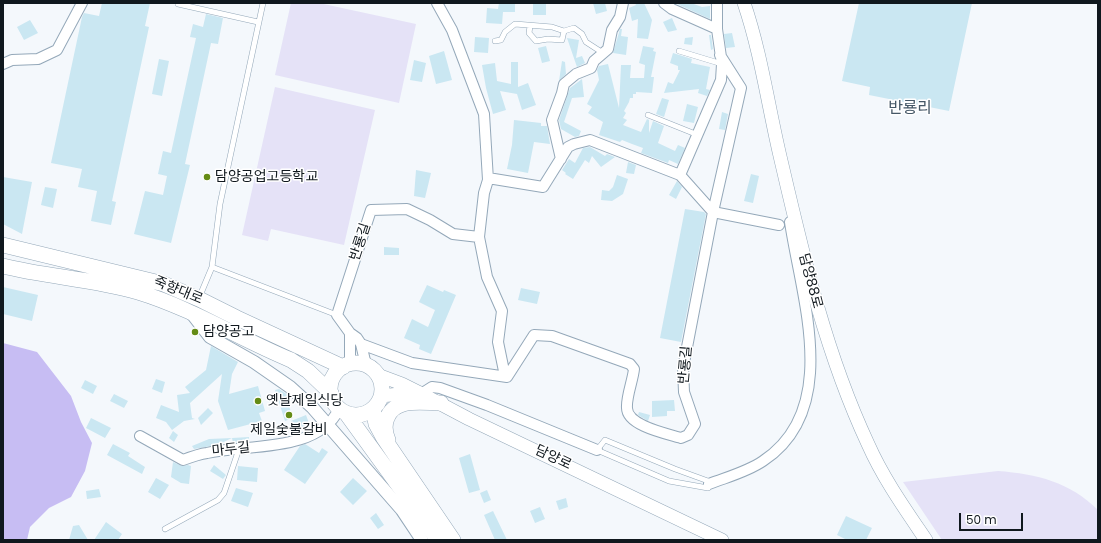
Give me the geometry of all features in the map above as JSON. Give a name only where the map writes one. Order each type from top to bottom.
[{"type":"main road","name":"담양88로","points":[[744,3],[764,76],[780,153],[816,306],[839,376],[868,446],[888,483],[926,540]]},
{"type":"main road","name":"죽향대로","points":[[3,244],[146,278],[291,360],[308,371],[331,394]]},
{"type":"main road","name":"죽향대로","points":[[3,266],[119,287],[159,299],[237,318],[346,366]]},
{"type":"main road","points":[[343,411],[356,415],[365,414],[373,409],[381,396],[382,389],[378,375],[366,365],[346,366],[333,378],[331,394],[334,402],[343,411],[438,540]]},
{"type":"main road","name":"담양로","points":[[378,375],[402,384],[441,403],[469,419],[722,540]]},
{"type":"main road","points":[[381,396],[419,393]]},
{"type":"main road","points":[[394,453],[385,434],[387,417],[393,408],[409,403],[441,403]]},
{"type":"main road","points":[[373,409],[376,424],[453,540]]},
{"type":"street","points":[[3,64],[12,60],[38,59],[57,50],[82,3]]},
{"type":"street","points":[[361,344],[412,363],[505,376],[498,342],[502,311],[486,277],[480,237],[484,193],[488,178],[484,114],[452,30],[437,3]]},
{"type":"street","points":[[561,159],[552,120],[564,84],[576,74],[592,68],[594,61],[608,49],[612,30],[620,17],[623,3]]},
{"type":"street","points":[[664,3],[678,12],[717,29]]},
{"type":"street","name":"반룡길","points":[[680,176],[721,80],[721,60],[717,29],[717,3]]},
{"type":"street","name":"반룡길","points":[[505,376],[507,377],[513,370],[534,335],[552,336],[630,364],[634,369],[627,409],[630,417],[642,426],[681,438],[688,435],[695,424],[684,392],[683,368],[713,212],[741,88],[721,60]]},
{"type":"street","points":[[488,178],[543,187],[568,148],[574,144],[590,140],[680,176],[713,212],[779,225]]},
{"type":"street","points":[[709,484],[763,461],[783,444],[795,427],[804,408],[810,384],[811,343],[780,153]]},
{"type":"street","name":"반룡길","points":[[337,315],[371,210],[407,209],[430,220],[453,234],[480,237]]},
{"type":"street","points":[[196,307],[210,338],[254,362],[290,387],[328,424],[402,510],[422,540]]},
{"type":"street","points":[[337,315],[350,333],[357,338],[361,344],[366,365]]},
{"type":"street","points":[[346,366],[350,333]]},
{"type":"street","points":[[419,393],[432,387],[440,388],[487,405],[597,450]]},
{"type":"street","name":"마두길","points":[[140,436],[183,460],[207,452],[239,449],[296,440],[307,436],[328,424],[343,411]]},
{"type":"lane","points":[[196,307],[212,267],[220,204],[263,3]]},
{"type":"lane","points":[[178,4],[258,22]]},
{"type":"lane","points":[[495,41],[501,40],[505,32],[515,24],[552,28],[564,31],[566,29],[574,28],[582,34],[586,42],[604,54]]},
{"type":"lane","points":[[530,26],[529,33],[536,41],[548,39],[562,40],[564,31]]},
{"type":"lane","points":[[679,51],[721,60]]},
{"type":"lane","points":[[648,115],[698,136]]},
{"type":"lane","points":[[212,267],[337,315]]},
{"type":"lane","points":[[606,440],[675,470],[708,481],[708,488],[669,481],[597,450],[606,440]]},
{"type":"lane","points":[[165,529],[218,500],[224,493],[239,449]]},
{"type":"shaded area","points":[[291,3],[319,3],[416,24],[399,103],[275,75]]},
{"type":"shaded area","points":[[275,87],[375,110],[344,245],[271,229],[268,241],[242,235]]},
{"type":"shaded area","points":[[3,343],[37,352],[71,396],[81,422],[92,443],[85,471],[71,497],[49,508],[30,527],[27,540],[3,540]]},
{"type":"shaded area","points":[[998,471],[1026,474],[1052,481],[1064,486],[1087,500],[1098,510],[1098,540],[942,540],[903,482]]},
{"type":"building","points":[[102,3],[150,3],[145,26],[149,27],[112,201],[116,202],[111,225],[91,221],[97,191],[78,187],[82,169],[51,163],[82,17],[84,13],[99,16]]},
{"type":"building","points":[[499,3],[515,3],[515,12],[503,12],[502,24],[486,23],[487,8],[498,9]]},
{"type":"building","points":[[533,3],[546,3],[546,15],[533,15]]},
{"type":"building","points":[[593,3],[605,3],[607,11],[596,14]]},
{"type":"building","points":[[635,3],[644,3],[652,20],[648,39],[637,38],[638,19],[632,21],[629,8],[636,5]]},
{"type":"building","points":[[675,3],[691,3],[702,7],[710,6],[710,19]]},
{"type":"building","points":[[859,3],[972,3],[949,111],[869,95],[870,87],[842,81]]},
{"type":"building","points":[[206,14],[223,18],[218,44],[211,43],[185,164],[190,165],[171,243],[134,234],[145,191],[163,195],[167,176],[158,174],[163,151],[171,153],[196,38],[190,37],[193,24],[203,27]]},
{"type":"building","points":[[672,18],[677,30],[668,32],[663,22]]},
{"type":"building","points":[[30,20],[38,33],[24,40],[17,27]]},
{"type":"building","points":[[620,29],[622,29],[621,36],[628,37],[626,55],[613,53]]},
{"type":"building","points":[[732,33],[735,47],[726,48],[724,34]]},
{"type":"building","points":[[709,35],[711,35],[713,49],[711,50]]},
{"type":"building","points":[[475,37],[489,38],[488,53],[474,52]]},
{"type":"building","points":[[693,37],[692,45],[684,44],[685,38]]},
{"type":"building","points":[[567,38],[579,40],[576,58],[582,56],[585,63],[577,67]]},
{"type":"building","points":[[546,46],[550,61],[542,63],[538,48]]},
{"type":"building","points":[[643,46],[654,48],[653,51],[656,52],[651,77],[654,77],[652,93],[636,92],[636,94],[633,94],[633,98],[630,98],[624,111],[626,113],[623,118],[627,120],[623,125],[641,132],[647,119],[649,120],[649,133],[653,121],[664,126],[658,143],[675,151],[678,145],[685,148],[678,164],[669,160],[668,163],[641,153],[643,148],[622,140],[620,142],[599,135],[603,122],[588,113],[592,107],[587,104],[599,80],[597,70],[599,66],[608,64],[619,108],[621,65],[631,65],[630,78],[644,78],[645,65],[639,63]]},
{"type":"building","points":[[444,51],[452,80],[436,84],[429,56]]},
{"type":"building","points":[[673,53],[692,59],[691,63],[710,67],[706,89],[710,90],[707,96],[698,93],[699,89],[664,93],[668,82],[673,84],[680,70],[678,70],[678,66],[670,63]]},
{"type":"building","points":[[159,59],[169,61],[162,96],[152,94]]},
{"type":"building","points":[[414,60],[426,63],[422,82],[410,80]]},
{"type":"building","points":[[562,61],[565,62],[566,74],[559,81]]},
{"type":"building","points":[[511,62],[518,62],[518,87],[528,83],[536,105],[522,110],[517,94],[500,91],[506,110],[493,114],[482,65],[495,63],[497,81],[511,84]]},
{"type":"building","points":[[582,79],[584,97],[572,98],[564,122],[581,131],[579,136],[575,137],[561,129],[559,120],[570,88]]},
{"type":"building","points":[[662,98],[669,100],[664,117],[656,114]]},
{"type":"building","points":[[687,104],[698,107],[694,123],[683,121]]},
{"type":"building","points":[[722,112],[728,114],[725,130],[719,129]]},
{"type":"building","points":[[514,120],[541,123],[541,126],[547,126],[550,144],[534,142],[528,173],[507,169],[512,145]]},
{"type":"building","points":[[590,147],[605,156],[607,154],[615,157],[601,167],[592,156],[589,163],[585,160],[573,179],[565,174],[566,173],[562,170],[569,159],[575,163],[583,148]]},
{"type":"building","points":[[628,162],[636,165],[634,174],[626,173]]},
{"type":"building","points":[[416,170],[431,173],[425,198],[414,196]]},
{"type":"building","points":[[751,174],[759,176],[753,203],[744,201]]},
{"type":"building","points":[[617,175],[628,179],[623,194],[612,201],[601,200],[602,190],[609,191],[613,187]]},
{"type":"building","points":[[3,177],[32,182],[22,234],[3,224]]},
{"type":"building","points":[[677,181],[682,187],[676,199],[669,195]]},
{"type":"building","points":[[45,187],[57,189],[53,208],[41,205]]},
{"type":"building","points":[[685,209],[704,212],[706,214],[681,342],[660,338]]},
{"type":"building","points":[[384,247],[399,248],[399,255],[384,255]]},
{"type":"building","points":[[427,285],[443,292],[444,290],[456,295],[431,354],[419,349],[420,345],[404,338],[412,319],[428,327],[435,310],[419,302]]},
{"type":"building","points":[[3,287],[38,295],[32,321],[3,314]]},
{"type":"building","points":[[521,288],[540,292],[537,304],[518,300]]},
{"type":"building","points":[[211,346],[238,362],[232,374],[229,394],[258,386],[265,411],[259,413],[262,421],[228,430],[218,401],[222,374],[190,403],[192,418],[195,419],[184,421],[172,430],[166,422],[156,418],[161,405],[179,412],[177,395],[190,393],[185,387],[206,370]]},
{"type":"building","points":[[156,379],[165,382],[162,393],[152,389]]},
{"type":"building","points":[[85,380],[97,386],[93,394],[81,388]]},
{"type":"building","points":[[279,389],[288,395],[290,402],[288,403],[293,418],[285,421],[275,390]]},
{"type":"building","points":[[114,394],[128,401],[124,408],[110,401]]},
{"type":"building","points":[[674,400],[675,411],[667,411],[667,416],[652,417],[652,401]]},
{"type":"building","points":[[208,408],[213,413],[201,425],[198,418]]},
{"type":"building","points":[[639,412],[650,415],[648,421],[638,415]]},
{"type":"building","points":[[306,415],[310,426],[295,432],[291,421]]},
{"type":"building","points":[[91,418],[111,428],[105,438],[86,428]]},
{"type":"building","points":[[173,431],[178,435],[174,442],[169,438]]},
{"type":"building","points":[[249,437],[249,441],[233,443],[232,438]]},
{"type":"building","points":[[232,438],[217,445],[194,449],[192,446],[209,439]]},
{"type":"building","points":[[113,444],[130,453],[128,456],[145,467],[142,474],[107,455]]},
{"type":"building","points":[[305,444],[319,453],[322,448],[328,452],[305,484],[284,470],[300,446]]},
{"type":"building","points":[[470,454],[480,490],[469,493],[459,458]]},
{"type":"building","points":[[173,462],[182,466],[191,466],[189,484],[181,483],[171,477]]},
{"type":"building","points":[[214,465],[226,475],[223,479],[210,471]]},
{"type":"building","points":[[238,466],[258,468],[257,482],[237,480]]},
{"type":"building","points":[[156,478],[169,485],[160,499],[148,492]]},
{"type":"building","points":[[353,478],[367,491],[353,505],[340,492]]},
{"type":"building","points":[[236,488],[253,493],[248,507],[231,501]]},
{"type":"building","points":[[99,489],[101,497],[87,499],[86,491]]},
{"type":"building","points":[[487,490],[491,500],[484,503],[480,493]]},
{"type":"building","points":[[566,498],[568,507],[559,510],[556,501]]},
{"type":"building","points":[[540,507],[545,519],[535,523],[530,511]]},
{"type":"building","points":[[493,511],[507,540],[495,540],[484,515]]},
{"type":"building","points":[[376,513],[384,525],[378,529],[370,518]]},
{"type":"building","points":[[846,516],[872,528],[866,540],[847,540],[837,535]]},
{"type":"building","points":[[106,522],[122,534],[118,540],[94,540]]},
{"type":"building","points":[[79,525],[88,540],[69,540],[73,526]]},
{"type":"place","name":"담양공업고등학교","points":[[207,177]]},
{"type":"place","name":"담양공고","points":[[195,332]]},
{"type":"place","name":"옛날제일식당","points":[[258,401]]},
{"type":"place","name":"제일숯불갈비","points":[[289,415]]},
{"type":"district","name":"반룡리","points":[[910,109]]}]
